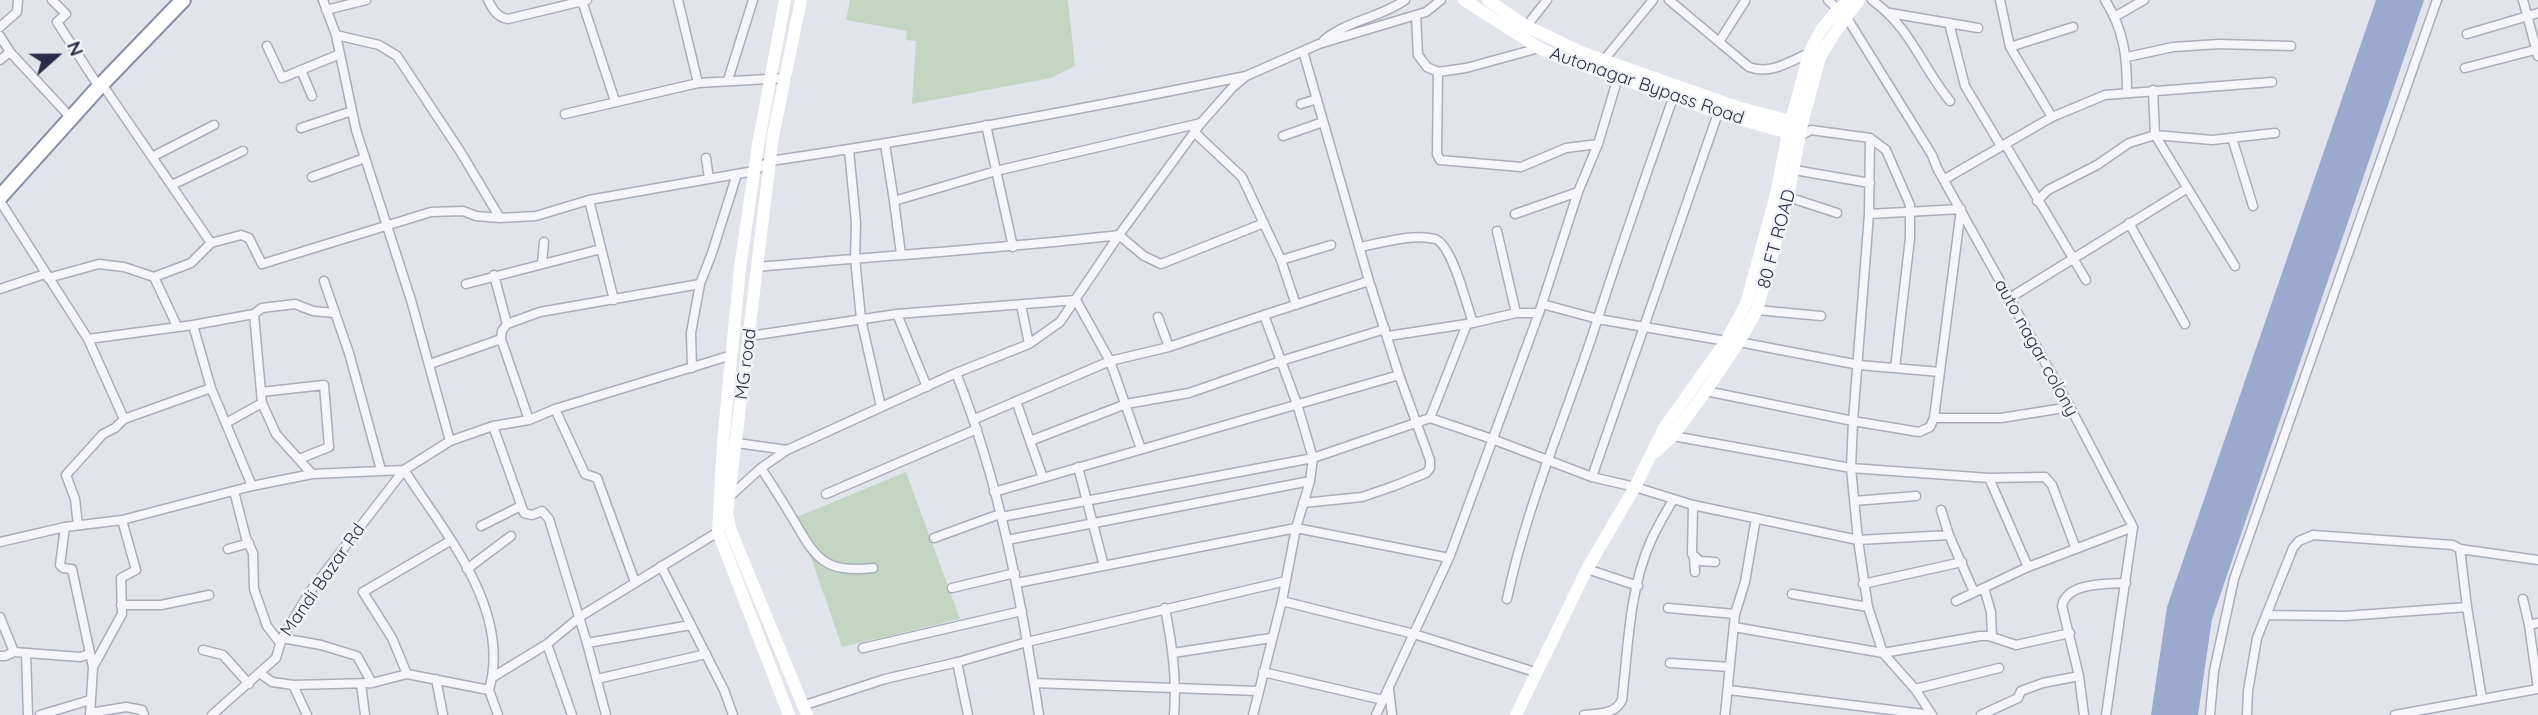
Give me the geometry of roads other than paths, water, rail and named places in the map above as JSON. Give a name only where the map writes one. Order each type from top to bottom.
[{"type":"highway","points":[[0,199],[100,86],[183,0]]},
{"type":"main road","name":"MG road","points":[[785,0],[754,171],[740,268],[718,532],[787,714]]},
{"type":"main road","name":"MG road","points":[[801,0],[770,161],[727,513],[731,531],[806,710]]},
{"type":"main road","name":"Autonagar Bypass Road","points":[[1464,0],[1522,31],[1603,61],[1619,73]]},
{"type":"main road","name":"Autonagar Bypass Road","points":[[1488,0],[1539,48],[1675,92],[1737,107],[1795,129]]},
{"type":"main road","name":"80 FT ROAD","points":[[1650,457],[1673,436],[1706,391],[1733,342],[1753,285],[1795,129],[1820,57],[1842,14],[1853,0]]},
{"type":"main road","name":"80 FT ROAD","points":[[1516,715],[1587,569],[1635,486],[1664,428],[1757,310],[1794,170],[1795,129],[1809,52],[1821,30],[1859,0]]},
{"type":"main road","name":"Autonagar Bypass Road","points":[[1675,92],[1718,113],[1795,129]]},
{"type":"street","points":[[0,27],[17,12],[19,0]]},
{"type":"street","points":[[52,0],[66,14],[57,23],[211,243]]},
{"type":"street","points":[[323,0],[336,35],[365,158],[430,364],[450,441]]},
{"type":"street","points":[[326,10],[366,0]]},
{"type":"street","points":[[488,0],[501,18],[508,19],[585,1],[615,101]]},
{"type":"street","points":[[678,0],[698,83]]},
{"type":"street","points":[[728,79],[753,0]]},
{"type":"street","points":[[1319,44],[1339,29],[1405,0]]},
{"type":"street","points":[[0,289],[99,264],[124,267],[154,277],[191,263],[211,243],[242,235],[247,237],[262,264],[431,212],[463,211],[476,216],[500,218],[536,216],[589,200],[754,171],[770,161],[1069,112],[1246,76],[1319,44],[1426,12],[1441,0]]},
{"type":"street","points":[[1522,31],[1547,0]]},
{"type":"street","points":[[1603,61],[1653,0]]},
{"type":"street","points":[[1669,0],[1749,67],[1765,71],[1809,52]]},
{"type":"street","name":"auto nagar colony","points":[[1828,0],[1842,14],[1945,179],[2133,527]]},
{"type":"street","points":[[1872,0],[1890,13],[1911,40],[1950,102]]},
{"type":"street","points":[[2000,0],[2010,47],[2052,117]]},
{"type":"street","points":[[2105,0],[2116,16],[2127,57],[2127,92]]},
{"type":"street","points":[[2116,16],[2144,0]]},
{"type":"street","points":[[2210,715],[2214,671],[2234,579],[2437,0]]},
{"type":"street","points":[[2465,68],[2538,52],[2523,0]]},
{"type":"street","points":[[1720,42],[1745,1]]},
{"type":"street","points":[[1890,13],[1978,28]]},
{"type":"street","points":[[2467,34],[2538,13]]},
{"type":"street","points":[[1416,15],[1418,55],[1427,67],[1438,72],[1466,68],[1539,48]]},
{"type":"street","points":[[1949,23],[1965,86],[2086,280]]},
{"type":"street","points":[[2010,47],[2073,27]]},
{"type":"street","points":[[336,35],[379,46],[397,56],[460,150],[500,218]]},
{"type":"street","points":[[0,36],[10,52],[71,118]]},
{"type":"street","points":[[2127,57],[2173,47],[2219,44],[2291,46]]},
{"type":"street","points":[[267,46],[282,78],[340,54]]},
{"type":"street","points":[[1303,51],[1369,281],[1430,460],[1430,468],[1426,473],[1362,497],[1303,503]]},
{"type":"street","points":[[0,60],[10,52]]},
{"type":"street","points":[[301,70],[312,96]]},
{"type":"street","points":[[1438,72],[1437,153],[1440,160],[1521,167],[1566,148],[1598,144]]},
{"type":"street","points":[[1376,715],[1449,558],[1540,309],[1578,192],[1598,144],[1619,73]]},
{"type":"street","points":[[719,508],[761,468],[787,450],[956,373],[1029,344],[1060,322],[1194,132],[1246,76]]},
{"type":"street","points":[[565,114],[698,83],[728,79],[786,78]]},
{"type":"street","points":[[1945,179],[2052,117],[2105,95],[2272,82]]},
{"type":"street","points":[[2153,90],[2155,135],[2235,266]]},
{"type":"street","points":[[1507,599],[1534,496],[1598,319],[1612,269],[1675,92]]},
{"type":"street","points":[[1301,104],[1317,99]]},
{"type":"street","points":[[301,128],[352,111]]},
{"type":"street","points":[[1592,477],[1718,113]]},
{"type":"street","points":[[1283,136],[1324,121]]},
{"type":"street","points":[[894,201],[996,171],[1201,123]]},
{"type":"street","points":[[152,157],[214,125]]},
{"type":"street","points":[[986,125],[1013,247]]},
{"type":"street","points":[[1795,129],[1870,138],[1886,150],[1910,205],[1910,238],[1895,368]]},
{"type":"street","points":[[1194,132],[1242,177],[1281,260],[1296,305]]},
{"type":"street","points":[[2037,201],[2048,190],[2097,165],[2129,143],[2155,135],[2211,140],[2275,133]]},
{"type":"street","points":[[1729,690],[1932,715],[1915,689],[1883,653],[1868,607],[1858,540],[1851,468],[1869,214],[1870,138]]},
{"type":"street","points":[[2232,138],[2253,206]]},
{"type":"street","points":[[885,144],[901,254]]},
{"type":"street","points":[[172,185],[243,150]]},
{"type":"street","points":[[849,150],[856,223],[855,258],[860,319],[881,407]]},
{"type":"street","points":[[312,177],[365,158]]},
{"type":"street","points":[[706,158],[709,179]]},
{"type":"street","points":[[1794,170],[1870,183]]},
{"type":"street","points":[[692,368],[691,333],[700,284],[737,174]]},
{"type":"street","points":[[2008,299],[2186,189]]},
{"type":"street","points":[[1516,214],[1578,192]]},
{"type":"street","points":[[1788,197],[1837,213]]},
{"type":"street","points":[[0,199],[88,339],[124,419]]},
{"type":"street","points":[[589,200],[614,300]]},
{"type":"street","points":[[1706,391],[1919,432],[1930,427],[1934,418],[1961,209],[1869,214]]},
{"type":"street","points":[[757,267],[1013,247],[1119,235],[1144,256],[1161,264],[1264,223]]},
{"type":"street","points":[[2129,223],[2185,324]]},
{"type":"street","points":[[1497,231],[1516,313]]},
{"type":"street","points":[[1359,247],[1413,238],[1435,239],[1449,253],[1470,323],[1430,418]]},
{"type":"street","points":[[542,263],[544,242]]},
{"type":"street","points":[[1281,260],[1331,245]]},
{"type":"street","points":[[466,284],[601,249]]},
{"type":"street","points":[[494,275],[506,324]]},
{"type":"street","points":[[154,277],[177,326]]},
{"type":"street","points":[[324,281],[349,353],[381,470]]},
{"type":"street","points":[[975,419],[1110,361],[1169,347],[1369,281]]},
{"type":"street","points":[[529,420],[501,339],[506,324],[540,312],[700,284]]},
{"type":"street","points":[[750,336],[897,314],[1076,300]]},
{"type":"street","points":[[1076,300],[1110,361],[1141,449]]},
{"type":"street","points":[[88,339],[193,325],[254,314],[262,308],[295,304],[313,311],[334,313]]},
{"type":"street","points":[[1021,304],[1029,344]]},
{"type":"street","points":[[1030,441],[1126,404],[1189,393],[1281,361],[1386,333],[1470,323],[1540,309],[1858,365],[1940,372]]},
{"type":"street","points":[[1757,310],[1822,316]]},
{"type":"street","points":[[254,314],[262,403],[276,434],[312,474]]},
{"type":"street","points":[[897,314],[926,387]]},
{"type":"street","points":[[1253,715],[1270,638],[1282,601],[1296,528],[1310,481],[1312,458],[1297,404],[1264,316]]},
{"type":"street","points":[[1158,317],[1169,347]]},
{"type":"street","points":[[193,325],[211,388],[252,486]]},
{"type":"street","points":[[430,364],[501,339]]},
{"type":"street","points":[[0,542],[65,527],[122,520],[252,486],[312,474],[404,470],[450,441],[493,426],[529,420],[555,409],[732,355]]},
{"type":"street","points":[[956,373],[975,419],[1001,515],[1017,583],[1039,715]]},
{"type":"street","points":[[994,492],[1399,375]]},
{"type":"street","points":[[261,392],[324,385],[329,447],[299,459]]},
{"type":"street","points":[[78,525],[75,499],[66,475],[103,434],[124,419],[211,388]]},
{"type":"street","points":[[1016,401],[1042,478]]},
{"type":"street","points":[[226,424],[262,403]]},
{"type":"street","points":[[1934,418],[2001,418],[2070,407]]},
{"type":"street","points":[[555,409],[585,474],[597,478],[635,582]]},
{"type":"street","points":[[934,538],[1001,515],[1312,458],[1430,418],[1592,477],[1635,486],[1693,505],[1858,540],[1949,536]]},
{"type":"street","points":[[493,426],[526,515],[542,511],[549,519],[581,617],[606,715]]},
{"type":"street","points":[[826,494],[978,429]]},
{"type":"street","points":[[1673,436],[1851,468],[1989,478],[2039,476],[2049,480],[2076,549]]},
{"type":"street","points":[[737,443],[787,450]]},
{"type":"street","points":[[1078,467],[1104,566]]},
{"type":"street","points":[[761,468],[808,547],[824,562],[848,571],[873,568]]},
{"type":"street","points":[[404,470],[467,569],[492,626],[493,677],[489,690],[498,715]]},
{"type":"street","name":"Mandi Bazar Rd","points":[[212,715],[276,658],[281,640],[309,593],[404,470]]},
{"type":"street","points":[[1989,478],[2028,567]]},
{"type":"street","points":[[1007,540],[1310,481]]},
{"type":"street","points":[[234,491],[253,553],[254,589],[267,626],[281,640],[321,645],[358,656],[372,683]]},
{"type":"street","points":[[1854,501],[1916,496]]},
{"type":"street","points":[[1584,715],[1612,711],[1618,708],[1622,700],[1637,586],[1649,544],[1673,500]]},
{"type":"street","points":[[1693,505],[1691,547],[1695,572]]},
{"type":"street","points":[[481,526],[521,506]]},
{"type":"street","points":[[1941,510],[1949,536],[1974,592]]},
{"type":"street","points":[[1726,715],[1735,614],[1745,582],[1756,517]]},
{"type":"street","points":[[93,667],[121,614],[121,578],[136,570],[122,520]]},
{"type":"street","points":[[65,527],[60,565],[72,569],[93,667],[90,714],[126,707],[142,710],[144,715]]},
{"type":"street","points":[[1956,601],[2028,567],[2133,527],[2106,715]]},
{"type":"street","points":[[1017,583],[1296,528],[1449,558]]},
{"type":"street","points":[[493,677],[547,644],[581,617],[635,582],[718,532]]},
{"type":"street","points":[[2247,715],[2257,638],[2293,548],[2306,537],[2313,535],[2453,545],[2460,549],[2538,560]]},
{"type":"street","points":[[467,569],[510,536]]},
{"type":"street","points":[[407,674],[392,638],[363,592],[450,541]]},
{"type":"street","points":[[228,549],[249,543]]},
{"type":"street","points":[[2460,549],[2482,699]]},
{"type":"street","points":[[1694,558],[1715,562]]},
{"type":"street","points":[[1863,584],[1962,562]]},
{"type":"street","points":[[662,566],[724,690],[733,715]]},
{"type":"street","points":[[1587,569],[1637,586]]},
{"type":"street","points":[[952,588],[1015,573]]},
{"type":"street","points":[[806,710],[885,679],[1165,608],[1286,581]]},
{"type":"street","points":[[2084,715],[2079,676],[2062,606],[2066,597],[2088,586],[2126,583]]},
{"type":"street","points":[[1984,588],[1991,612],[1992,637]]},
{"type":"street","points":[[1792,594],[1868,607]]},
{"type":"street","points":[[121,604],[161,605],[209,595]]},
{"type":"street","points":[[2395,715],[2538,689],[2533,624],[2523,599]]},
{"type":"street","points":[[1282,601],[1414,634],[1535,672]]},
{"type":"street","points":[[2266,615],[2345,616],[2467,607]]},
{"type":"street","points":[[1165,608],[1173,653],[1176,690],[1174,715]]},
{"type":"street","points":[[1668,608],[1735,614]]},
{"type":"street","points":[[863,648],[1022,611]]},
{"type":"street","points":[[0,617],[14,652]]},
{"type":"street","points":[[587,643],[691,625]]},
{"type":"street","points":[[1734,627],[1883,653],[1980,636],[2016,645],[2070,633]]},
{"type":"street","points":[[1173,653],[1270,638]]},
{"type":"street","points":[[547,644],[572,715]]},
{"type":"street","points":[[203,650],[223,655],[248,684]]},
{"type":"street","points":[[0,656],[14,652],[80,657],[90,654]]},
{"type":"street","points":[[26,653],[28,715]]},
{"type":"street","points":[[597,679],[706,654]]},
{"type":"street","points":[[957,662],[968,715]]},
{"type":"street","points":[[1670,663],[1730,667]]},
{"type":"street","points":[[1915,689],[1999,668]]},
{"type":"street","points":[[1263,672],[1383,700]]},
{"type":"street","points":[[261,674],[272,682],[293,685],[372,683],[407,674],[489,690]]},
{"type":"street","points":[[1981,715],[2018,698],[2021,691],[2043,683],[2079,676]]},
{"type":"street","points":[[436,679],[443,715]]},
{"type":"street","points":[[1034,683],[1258,691]]},
{"type":"street","points":[[361,684],[365,715]]},
{"type":"street","points":[[293,685],[307,715]]},
{"type":"street","points":[[1389,689],[1392,715]]},
{"type":"street","points":[[40,715],[90,700]]},
{"type":"water","points":[[2376,0],[2424,0],[2212,619],[2198,715],[2151,715],[2167,607]]}]
